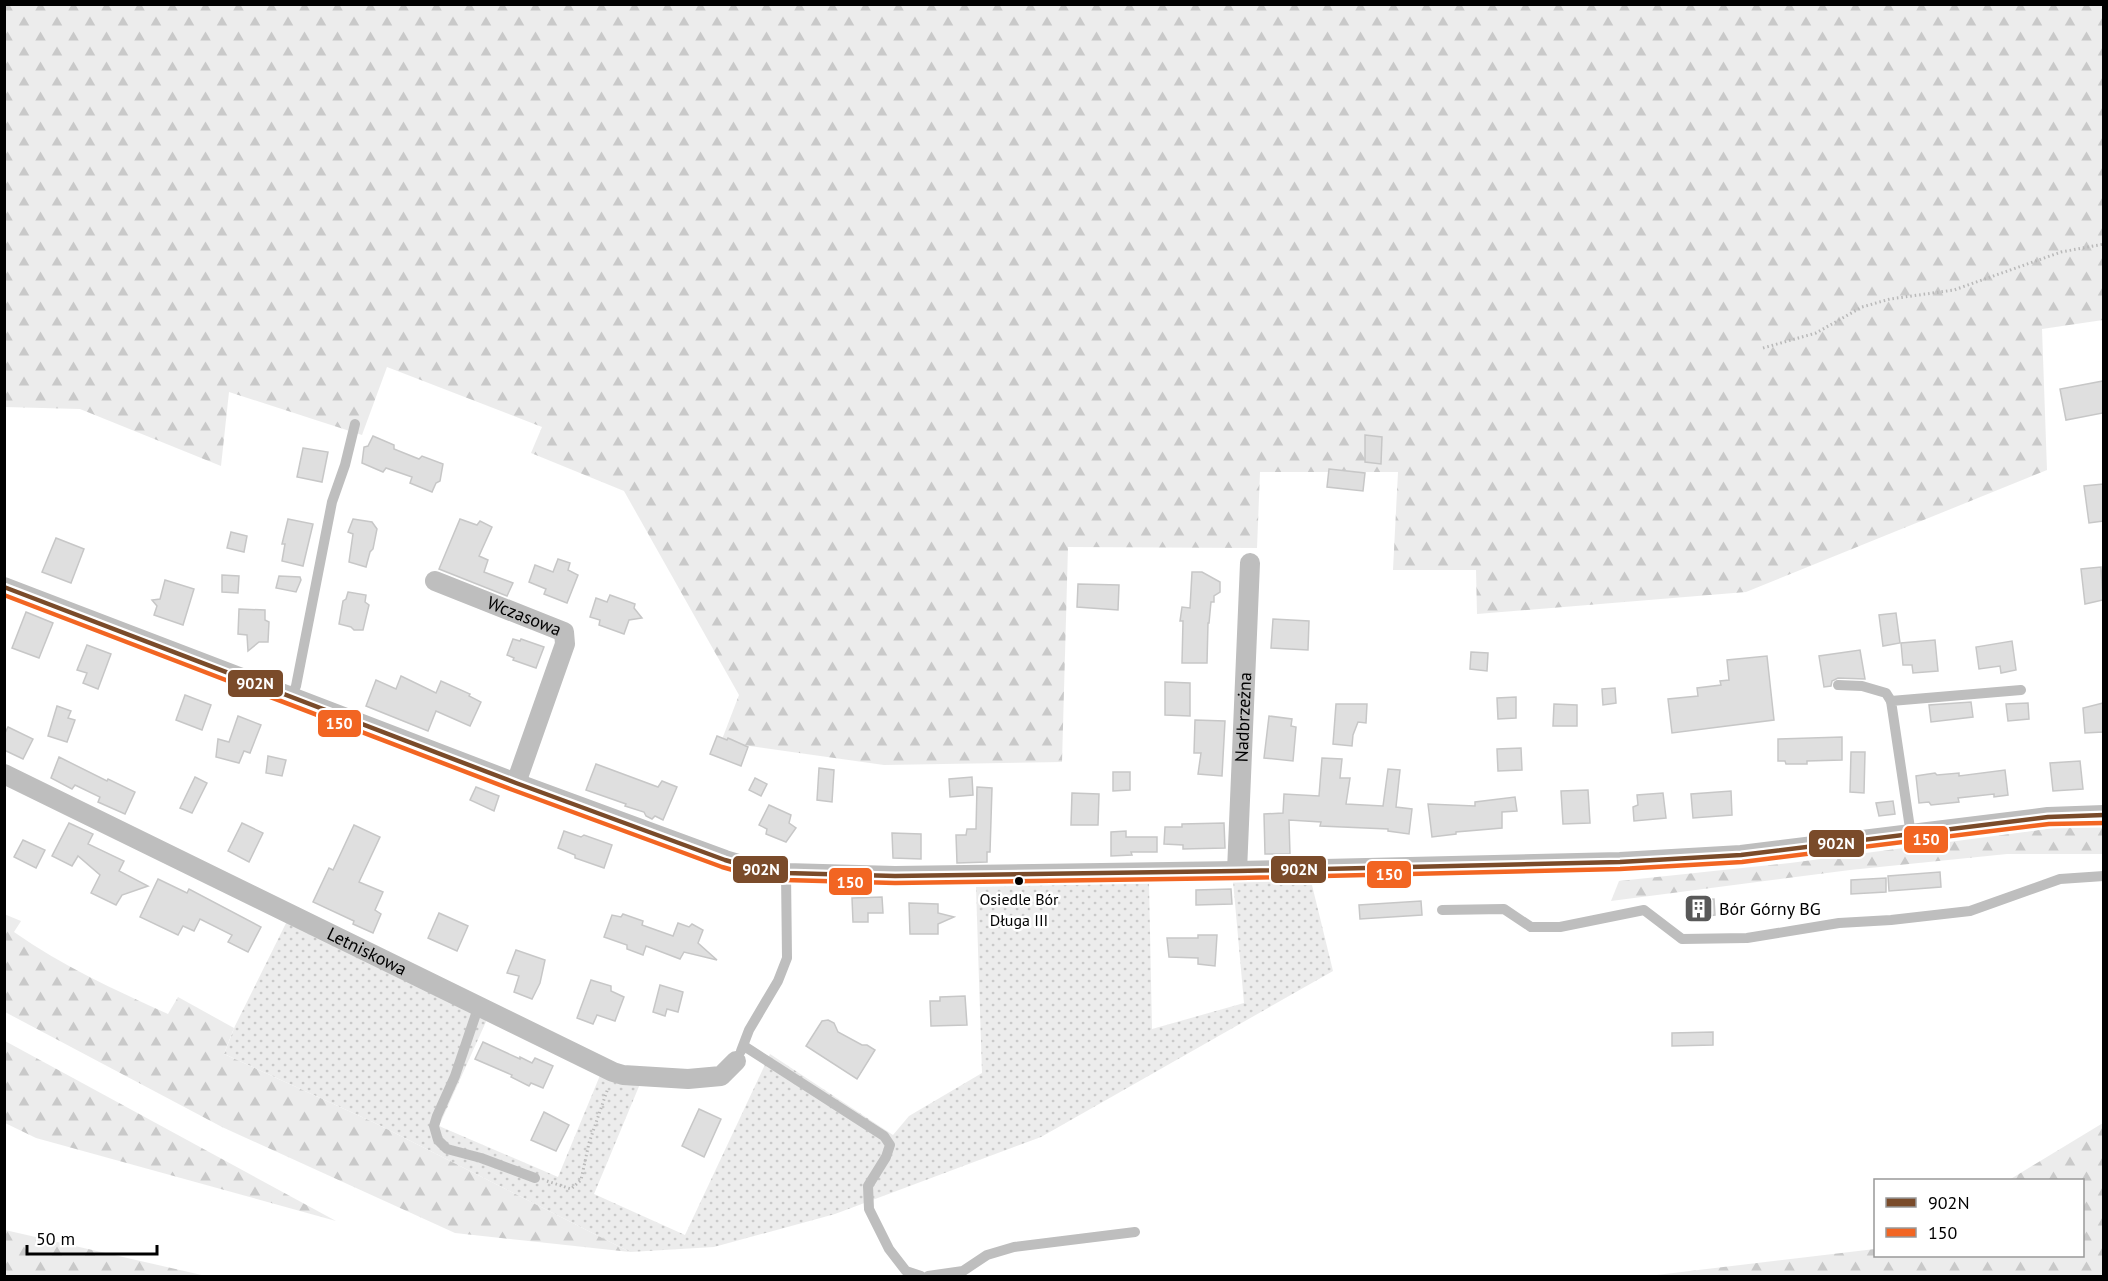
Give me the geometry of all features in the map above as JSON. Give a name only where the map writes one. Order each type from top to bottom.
[{"type":"street","name":"Nadbrzeżna","points":[[1238,871],[1250,563]]},
{"type":"street","name":"Wczasowa","points":[[435,581],[564,632],[565,644],[516,783]]},
{"type":"street","points":[[4,587],[291,698],[725,860],[756,869],[786,873],[895,876],[1620,862],[1741,855],[2048,817],[2103,815]]},
{"type":"street","name":"Letniskowa","points":[[4,774],[613,1072],[623,1075],[678,1079],[721,1077],[740,1054]]},
{"type":"lane","points":[[291,698],[296,686],[332,502],[345,465],[355,424]]},
{"type":"lane","points":[[1838,685],[1862,686],[1886,693],[1891,701],[1911,835]]},
{"type":"lane","points":[[1891,701],[2021,690]]},
{"type":"lane","points":[[786,873],[787,958],[778,981],[749,1030],[740,1054],[884,1136],[890,1145],[886,1157],[867,1186],[869,1209],[890,1248],[906,1271],[921,1276]]},
{"type":"lane","points":[[1442,910],[1504,909],[1531,927],[1560,927],[1644,910],[1682,939],[1747,938],[1839,923],[1970,911],[2060,879],[2103,876]]},
{"type":"lane","points":[[478,1005],[455,1076],[434,1126],[438,1140],[447,1149],[481,1158],[535,1178]]},
{"type":"lane","points":[[928,1276],[963,1271],[987,1255],[1014,1247],[1135,1232]]},
{"type":"path","points":[[1763,348],[1816,333],[1862,307],[1890,299],[1954,290],[2061,252],[2103,243]]},
{"type":"path","points":[[535,1178],[571,1189],[581,1180],[589,1143],[613,1072]]},
{"type":"green space","points":[[5,5],[2103,5],[2103,320],[2042,329],[2047,470],[1746,592],[1477,614],[1476,570],[1393,570],[1398,472],[1260,472],[1257,548],[1068,547],[1062,762],[884,765],[721,742],[739,695],[624,491],[531,453],[542,427],[387,367],[362,435],[229,392],[221,466],[80,409],[5,407]]},
{"type":"green space","points":[[2103,825],[2103,854],[2007,854],[1850,870],[1611,901],[1619,881],[1790,863],[2054,828]]},
{"type":"green space","points":[[1233,881],[1311,881],[1333,971],[1041,1137],[835,1214],[714,1247],[630,1252],[375,1123],[224,1054],[235,1026],[293,909],[494,1004],[439,1126],[558,1177],[601,1073],[640,1084],[594,1194],[685,1235],[770,1054],[893,1135],[909,1116],[982,1073],[976,887],[1149,883],[1152,1029],[1244,1003]]},
{"type":"green space","points":[[4,914],[21,921],[14,932],[70,967],[168,1014],[178,997],[234,1028],[224,1054],[375,1123],[630,1252],[455,1233],[222,1127],[5,1012]]},
{"type":"green space","points":[[4,1041],[336,1221],[36,1138],[5,1123]]},
{"type":"green space","points":[[2103,1123],[2103,1276],[1648,1276],[1874,1249],[1874,1257],[2084,1257],[2084,1179],[2011,1179]]},
{"type":"green space","points":[[5,1230],[206,1276],[5,1276]]},
{"type":"building","points":[[2103,381],[2103,413],[2066,420],[2060,389]]},
{"type":"building","points":[[1365,435],[1382,437],[1381,464],[1365,462]]},
{"type":"building","points":[[373,436],[394,445],[394,449],[419,459],[422,456],[443,464],[440,481],[436,483],[432,492],[410,483],[412,477],[386,468],[383,472],[362,463],[364,447],[368,446]]},
{"type":"building","points":[[303,448],[328,452],[322,482],[297,477]]},
{"type":"building","points":[[1329,469],[1365,473],[1363,491],[1327,487]]},
{"type":"building","points":[[2103,484],[2103,521],[2089,523],[2084,486]]},
{"type":"building","points":[[288,519],[313,524],[303,566],[282,561],[285,544],[282,544]]},
{"type":"building","points":[[353,519],[372,522],[377,529],[366,567],[349,562],[353,534],[348,532]]},
{"type":"building","points":[[460,519],[477,525],[480,521],[492,527],[479,556],[488,560],[484,572],[513,583],[507,596],[439,569]]},
{"type":"building","points":[[231,532],[247,536],[244,552],[227,548]]},
{"type":"building","points":[[56,538],[84,549],[71,583],[42,572]]},
{"type":"building","points":[[558,559],[570,563],[568,570],[578,575],[567,603],[544,594],[546,589],[529,582],[535,565],[553,572]]},
{"type":"building","points":[[2101,567],[2103,600],[2085,604],[2081,569]]},
{"type":"building","points":[[1192,572],[1202,572],[1220,582],[1220,592],[1214,596],[1214,602],[1211,602],[1207,663],[1182,663],[1183,621],[1180,621],[1182,607],[1190,608]]},
{"type":"building","points":[[222,575],[239,576],[238,593],[222,592]]},
{"type":"building","points":[[279,576],[300,577],[296,592],[276,588]]},
{"type":"building","points":[[165,580],[194,589],[183,625],[154,615],[157,606],[152,600],[160,599]]},
{"type":"building","points":[[1078,584],[1119,585],[1118,610],[1077,607]]},
{"type":"building","points":[[348,592],[366,595],[365,602],[369,605],[363,630],[354,630],[339,624],[343,601]]},
{"type":"building","points":[[610,595],[635,604],[634,608],[642,618],[629,620],[624,634],[599,625],[600,620],[590,617],[596,598],[607,602]]},
{"type":"building","points":[[239,609],[265,610],[265,620],[269,622],[268,642],[259,642],[248,651],[247,635],[238,634]]},
{"type":"building","points":[[26,612],[53,623],[39,658],[12,648]]},
{"type":"building","points":[[1896,613],[1900,643],[1883,646],[1879,615]]},
{"type":"building","points":[[1273,619],[1309,621],[1308,650],[1271,648]]},
{"type":"building","points":[[513,639],[520,641],[521,639],[544,647],[536,668],[513,660],[514,658],[507,655]]},
{"type":"building","points":[[1935,640],[1938,671],[1913,673],[1912,665],[1903,665],[1901,643]]},
{"type":"building","points":[[2012,641],[2016,670],[2001,673],[2000,666],[1979,669],[1976,647]]},
{"type":"building","points":[[87,645],[111,654],[98,689],[83,683],[87,673],[77,670]]},
{"type":"building","points":[[1860,650],[1865,679],[1838,678],[1832,681],[1831,686],[1824,687],[1819,656]]},
{"type":"building","points":[[1471,652],[1488,653],[1487,671],[1470,669]]},
{"type":"building","points":[[1767,656],[1774,720],[1672,733],[1668,699],[1698,696],[1697,688],[1721,685],[1720,681],[1729,680],[1727,660]]},
{"type":"building","points":[[401,676],[436,693],[441,681],[470,694],[469,696],[481,702],[470,726],[436,711],[428,731],[366,706],[376,680],[396,689]]},
{"type":"building","points":[[1165,682],[1190,683],[1190,716],[1165,715]]},
{"type":"building","points":[[1615,688],[1616,703],[1603,705],[1602,689]]},
{"type":"building","points":[[185,695],[211,705],[202,730],[176,720]]},
{"type":"building","points":[[1516,697],[1516,718],[1498,719],[1497,698]]},
{"type":"building","points":[[1971,702],[1973,717],[1931,722],[1929,705]]},
{"type":"building","points":[[2028,703],[2029,719],[2008,721],[2006,704]]},
{"type":"building","points":[[2103,703],[2103,732],[2085,733],[2083,708]]},
{"type":"building","points":[[1336,704],[1367,704],[1366,723],[1358,722],[1352,746],[1333,744]]},
{"type":"building","points":[[1554,704],[1577,705],[1577,726],[1553,726]]},
{"type":"building","points":[[57,706],[71,711],[68,718],[75,720],[67,742],[48,736]]},
{"type":"building","points":[[238,716],[261,725],[250,753],[244,751],[239,763],[216,757],[218,739],[229,742]]},
{"type":"building","points":[[1269,716],[1292,719],[1291,726],[1296,727],[1293,761],[1264,758]]},
{"type":"building","points":[[1195,720],[1225,721],[1222,776],[1198,774],[1201,753],[1194,753]]},
{"type":"building","points":[[8,727],[33,739],[23,759],[4,750],[4,735]]},
{"type":"building","points":[[717,736],[748,747],[741,766],[710,754]]},
{"type":"building","points":[[1842,737],[1842,760],[1807,761],[1807,764],[1786,764],[1785,761],[1778,761],[1778,739]]},
{"type":"building","points":[[1521,748],[1522,770],[1498,771],[1497,749]]},
{"type":"building","points":[[1851,752],[1865,752],[1864,793],[1850,792]]},
{"type":"building","points":[[268,756],[286,760],[282,776],[266,773]]},
{"type":"building","points":[[59,757],[135,792],[125,814],[98,802],[100,797],[75,785],[72,789],[51,778]]},
{"type":"building","points":[[1322,758],[1342,759],[1340,778],[1350,778],[1346,804],[1383,806],[1388,769],[1400,770],[1396,807],[1412,809],[1409,834],[1388,831],[1388,829],[1320,826],[1321,822],[1289,820],[1290,854],[1265,854],[1264,814],[1283,813],[1284,794],[1319,796]]},
{"type":"building","points":[[2080,761],[2083,789],[2053,791],[2050,763]]},
{"type":"building","points":[[596,764],[658,787],[662,781],[677,787],[663,820],[655,816],[652,819],[644,812],[625,806],[626,804],[586,790]]},
{"type":"building","points":[[819,768],[834,770],[832,802],[817,800]]},
{"type":"building","points":[[2005,770],[2008,795],[1994,797],[1994,794],[1958,798],[1959,802],[1931,805],[1929,802],[1919,803],[1916,776],[1959,773],[1959,776]]},
{"type":"building","points":[[1113,772],[1130,772],[1130,790],[1113,791]]},
{"type":"building","points":[[195,777],[207,783],[192,813],[180,808]]},
{"type":"building","points":[[972,777],[973,795],[950,797],[949,779]]},
{"type":"building","points":[[755,778],[767,784],[761,796],[749,790]]},
{"type":"building","points":[[476,787],[499,796],[494,811],[470,800]]},
{"type":"building","points":[[977,787],[992,788],[990,852],[987,852],[987,862],[957,863],[956,835],[966,835],[967,829],[976,829]]},
{"type":"building","points":[[1588,790],[1590,823],[1563,824],[1561,791]]},
{"type":"building","points":[[1731,791],[1732,815],[1693,818],[1691,794]]},
{"type":"building","points":[[1072,793],[1099,794],[1098,825],[1071,825]]},
{"type":"building","points":[[1663,793],[1666,818],[1634,821],[1633,807],[1638,805],[1637,795]]},
{"type":"building","points":[[1515,797],[1517,811],[1502,812],[1502,828],[1456,832],[1456,834],[1432,837],[1428,804],[1475,806],[1475,802]]},
{"type":"building","points":[[1893,801],[1895,814],[1879,816],[1876,803]]},
{"type":"building","points":[[769,805],[791,815],[789,823],[796,828],[786,842],[766,834],[767,829],[759,825]]},
{"type":"building","points":[[69,823],[93,834],[88,844],[124,861],[119,871],[148,886],[122,895],[116,905],[91,893],[100,875],[78,856],[72,866],[52,856]]},
{"type":"building","points":[[242,823],[263,833],[249,862],[228,851]]},
{"type":"building","points":[[1224,823],[1225,848],[1183,849],[1183,845],[1164,844],[1165,827],[1182,827],[1182,824]]},
{"type":"building","points":[[354,825],[380,837],[359,882],[383,892],[375,910],[381,914],[373,933],[353,924],[354,921],[313,902],[329,868],[333,870]]},
{"type":"building","points":[[564,831],[612,845],[604,868],[575,858],[575,855],[558,848]]},
{"type":"building","points":[[1126,831],[1126,837],[1157,837],[1157,852],[1131,852],[1132,855],[1111,856],[1111,832]]},
{"type":"building","points":[[892,833],[921,834],[921,859],[893,858]]},
{"type":"building","points":[[23,840],[45,850],[36,868],[14,857]]},
{"type":"building","points":[[1940,872],[1941,887],[1889,891],[1888,876]]},
{"type":"building","points":[[1886,878],[1886,892],[1851,894],[1851,880]]},
{"type":"building","points":[[158,879],[187,893],[189,889],[261,927],[248,952],[228,942],[232,935],[200,919],[194,931],[183,926],[178,935],[140,917]]},
{"type":"building","points":[[1231,889],[1232,904],[1196,905],[1196,890]]},
{"type":"building","points":[[882,897],[883,913],[868,913],[868,922],[853,922],[852,898]]},
{"type":"building","points":[[1714,899],[1715,915],[1700,917],[1699,900]]},
{"type":"building","points":[[1421,901],[1422,915],[1360,919],[1359,905]]},
{"type":"building","points":[[909,903],[938,904],[938,913],[954,917],[938,924],[938,934],[910,934]]},
{"type":"building","points":[[439,913],[468,926],[457,951],[428,938]]},
{"type":"building","points":[[623,914],[643,921],[642,925],[673,936],[678,923],[689,927],[692,924],[703,930],[698,943],[717,960],[684,952],[680,959],[646,946],[643,955],[627,949],[627,945],[604,937],[612,915],[621,917]]},
{"type":"building","points":[[1198,935],[1217,935],[1215,966],[1198,964],[1198,958],[1169,957],[1167,938],[1198,938]]},
{"type":"building","points":[[516,950],[545,960],[540,983],[532,999],[514,992],[519,976],[507,973]]},
{"type":"building","points":[[591,980],[611,986],[611,991],[624,997],[615,1021],[597,1015],[593,1024],[577,1018]]},
{"type":"building","points":[[660,985],[683,992],[678,1012],[667,1009],[665,1016],[653,1012]]},
{"type":"building","points":[[965,996],[967,1025],[931,1026],[930,1001],[940,1001],[940,997]]},
{"type":"building","points":[[828,1020],[834,1023],[838,1032],[875,1050],[857,1079],[806,1046],[822,1021]]},
{"type":"building","points":[[1713,1032],[1713,1045],[1672,1046],[1672,1033]]},
{"type":"building","points":[[483,1042],[520,1059],[520,1057],[532,1063],[535,1058],[553,1066],[543,1088],[531,1083],[529,1086],[511,1077],[512,1075],[475,1059]]},
{"type":"building","points":[[699,1109],[721,1119],[704,1157],[682,1146]]},
{"type":"building","points":[[544,1112],[569,1125],[556,1151],[531,1140]]},
{"type":"transit line","name":"902N","points":[[4,587],[516,783],[725,860],[756,869],[786,873],[895,876],[1620,862],[1741,855],[2048,817],[2104,815]]},
{"type":"transit line","name":"150","points":[[4,595],[513,790],[722,867],[754,876],[785,880],[895,883],[1620,869],[1742,862],[2049,824],[2104,823]]},
{"type":"place","name":"Osiedle Bór Długa III","points":[[1019,881]]},
{"type":"place","name":"Bór Górny BG","points":[[1698,909]]}]
